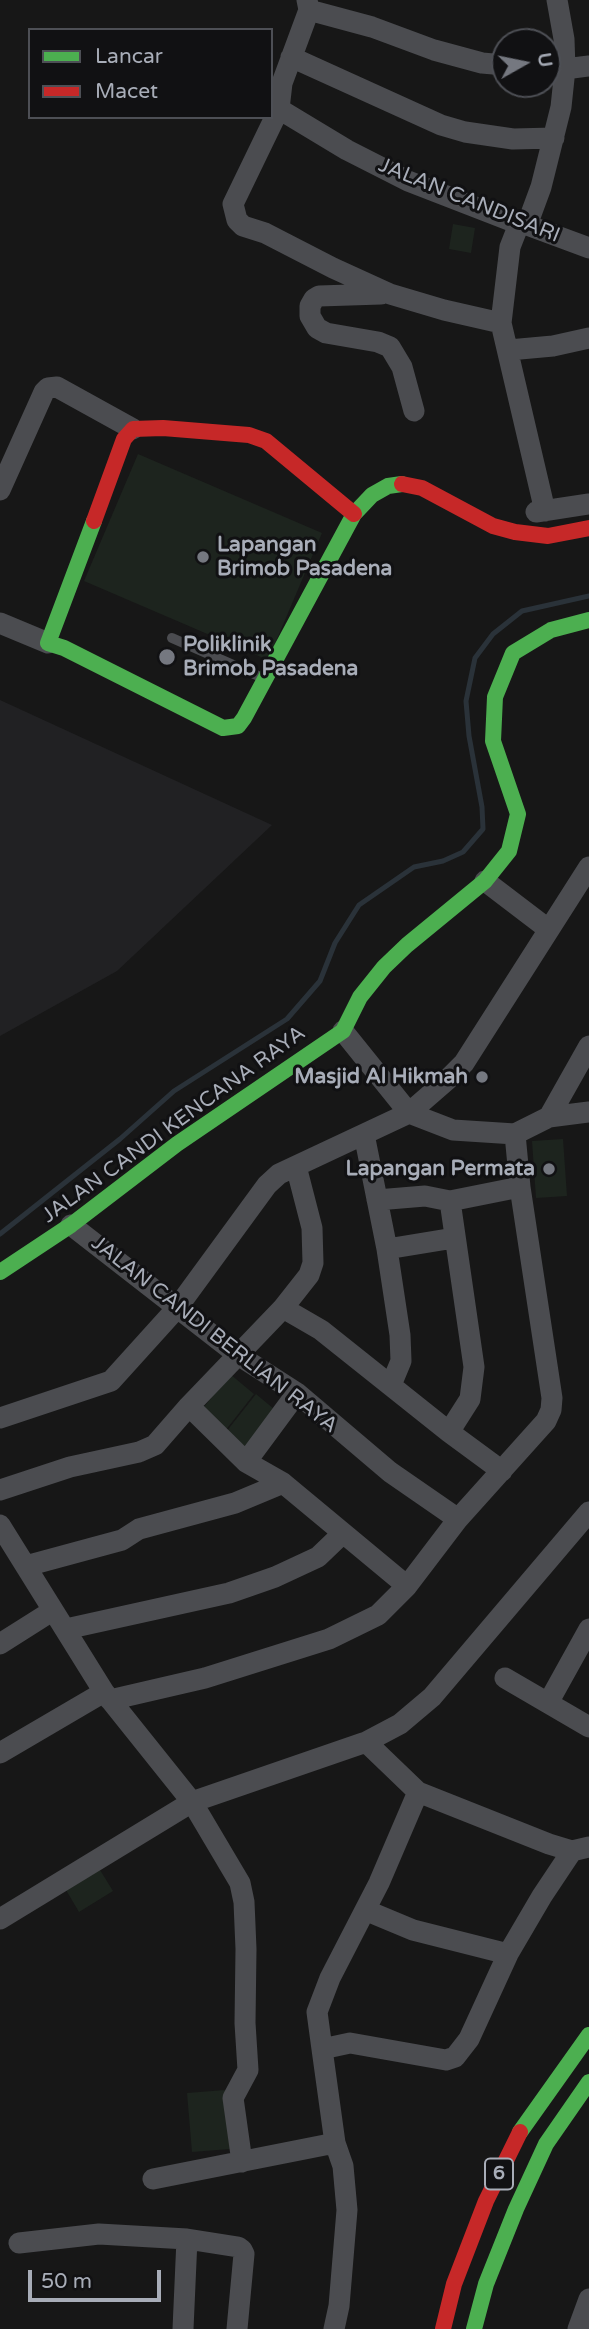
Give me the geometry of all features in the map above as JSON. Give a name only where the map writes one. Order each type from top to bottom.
[{"type":"main road","points":[[354,514],[266,441],[248,435],[163,428],[133,429],[124,439],[48,643],[64,648],[223,728],[238,726],[354,514],[372,495],[388,486],[405,483],[422,488],[493,526],[515,533],[548,536],[589,528]]},
{"type":"main road","points":[[343,1031],[360,997],[384,967],[485,881],[509,851],[518,814],[493,741],[495,697],[513,653],[551,630],[589,620]]},
{"type":"main road","name":"JALAN CANDI KENCANA RAYA","points":[[0,1272],[71,1225],[177,1144],[343,1031]]},
{"type":"main road","name":"6","points":[[443,2329],[454,2284],[486,2201],[520,2132],[589,2035]]},
{"type":"main road","name":"6","points":[[474,2329],[486,2284],[546,2144],[589,2082]]},
{"type":"street","points":[[557,0],[564,39],[561,50]]},
{"type":"street","points":[[491,64],[433,50],[308,5],[282,83],[279,109],[233,204],[237,220],[243,226],[265,233],[390,294],[501,323]]},
{"type":"street","points":[[291,57],[441,125],[465,132],[513,139],[554,138]]},
{"type":"street","points":[[561,68],[589,66]]},
{"type":"street","points":[[560,98],[561,107],[541,187],[510,247],[501,323],[509,350],[540,512],[589,504]]},
{"type":"street","name":"JALAN CANDISARI","points":[[279,109],[347,150],[408,181],[589,248]]},
{"type":"street","points":[[390,294],[319,296],[310,306],[310,316],[317,328],[326,333],[378,342],[390,347],[402,367],[414,411]]},
{"type":"street","points":[[509,350],[552,346],[589,338]]},
{"type":"street","points":[[0,491],[48,388],[57,387],[133,429]]},
{"type":"street","points":[[0,623],[48,643]]},
{"type":"street","points":[[0,1418],[111,1381],[177,1308],[250,1205],[279,1174],[409,1113],[464,1063],[589,867]]},
{"type":"street","points":[[485,881],[548,929]]},
{"type":"street","points":[[343,1031],[409,1113],[453,1130],[516,1133],[550,1118],[589,1112]]},
{"type":"street","points":[[550,1118],[589,1046]]},
{"type":"street","points":[[0,1753],[107,1696],[205,1678],[328,1639],[378,1615],[407,1586],[458,1519],[546,1421],[551,1410],[550,1383],[520,1188],[516,1133]]},
{"type":"street","points":[[364,1134],[387,1249],[401,1352],[401,1362],[391,1385]]},
{"type":"street","points":[[0,1490],[70,1467],[139,1452],[155,1445],[188,1406],[283,1308],[309,1275],[313,1263],[312,1228],[296,1166]]},
{"type":"street","points":[[377,1200],[425,1196],[450,1201],[520,1188]]},
{"type":"street","points":[[449,1432],[470,1399],[474,1367],[450,1201]]},
{"type":"street","name":"JALAN CANDI BERLIAN RAYA","points":[[71,1225],[238,1355],[297,1393],[390,1472],[458,1519]]},
{"type":"street","points":[[387,1249],[454,1238]]},
{"type":"street","points":[[283,1308],[321,1331],[502,1471]]},
{"type":"street","points":[[246,1462],[297,1393]]},
{"type":"street","points":[[188,1406],[246,1462],[283,1483],[407,1586]]},
{"type":"street","points":[[26,1566],[122,1540],[139,1529],[235,1503],[283,1483]]},
{"type":"street","points":[[0,1919],[197,1809],[366,1742],[400,1724],[432,1697],[589,1512]]},
{"type":"street","points":[[0,1527],[107,1696],[197,1809],[240,1883],[244,1902],[248,2070],[233,2098],[242,2162]]},
{"type":"street","points":[[66,1629],[229,1593],[275,1577],[318,1557],[342,1534]]},
{"type":"street","points":[[0,1644],[52,1611]]},
{"type":"street","points":[[548,1703],[589,1629]]},
{"type":"street","points":[[505,1678],[589,1727]]},
{"type":"street","points":[[323,2049],[350,2043],[450,2060],[469,2039],[508,1954],[580,1849],[549,1844],[418,1792],[366,1742]]},
{"type":"street","points":[[334,2329],[339,2306],[347,2210],[343,2166],[335,2143],[317,2012],[330,1978],[365,1910],[418,1792]]},
{"type":"street","points":[[365,1910],[413,1930],[508,1954]]},
{"type":"street","points":[[153,2179],[335,2143]]},
{"type":"street","points":[[19,2243],[99,2234],[187,2239],[238,2247],[244,2254],[237,2329]]},
{"type":"street","points":[[183,2329],[187,2239]]},
{"type":"street","points":[[581,2328],[589,2299]]},
{"type":"lane","points":[[172,638],[265,679]]},
{"type":"shaded area","points":[[453,224],[475,228],[471,253],[449,249]]},
{"type":"shaded area","name":"Lapangan Brimob Pasadena","points":[[138,454],[322,533],[268,660],[84,581]]},
{"type":"shaded area","points":[[0,700],[272,825],[117,971],[0,1036]]},
{"type":"shaded area","name":"Lapangan Permata","points":[[563,1139],[567,1196],[536,1198],[532,1141]]},
{"type":"shaded area","points":[[230,1374],[254,1394],[225,1431],[200,1412]]},
{"type":"shaded area","points":[[256,1394],[280,1414],[251,1451],[226,1432]]},
{"type":"shaded area","points":[[100,1870],[113,1891],[79,1912],[66,1890]]},
{"type":"shaded area","points":[[225,2090],[230,2149],[192,2152],[187,2093]]},
{"type":"waterway","points":[[0,1234],[120,1139],[174,1091],[287,1019],[320,981],[335,943],[359,905],[414,867],[443,861],[463,852],[483,829],[466,701],[475,658],[493,634],[522,611],[589,596]]},
{"type":"traffic: fast","points":[[94,521],[48,643],[64,648],[223,728],[238,726],[244,718],[354,514],[372,495],[388,486],[402,484]]},
{"type":"traffic: fast","points":[[0,1272],[71,1225],[177,1144],[343,1031],[360,997],[384,967],[485,881],[509,851],[518,814],[493,741],[495,697],[513,653],[551,630],[589,620]]},
{"type":"traffic: fast","points":[[520,2132],[589,2035]]},
{"type":"traffic: fast","points":[[474,2329],[486,2284],[546,2144],[589,2082]]},
{"type":"traffic: jam","points":[[94,521],[124,439],[133,429],[163,428],[249,435],[266,441],[354,514]]},
{"type":"traffic: jam","points":[[402,484],[422,488],[493,526],[515,532],[548,536],[589,528]]},
{"type":"traffic: jam","points":[[443,2329],[454,2284],[486,2201],[520,2132]]},
{"type":"place","name":"Lapangan Brimob Pasadena","points":[[203,557]]},
{"type":"place","name":"Poliklinik Brimob Pasadena","points":[[167,657]]},
{"type":"place","name":"Masjid Al Hikmah","points":[[482,1077]]},
{"type":"place","name":"Lapangan Permata","points":[[549,1169]]}]
